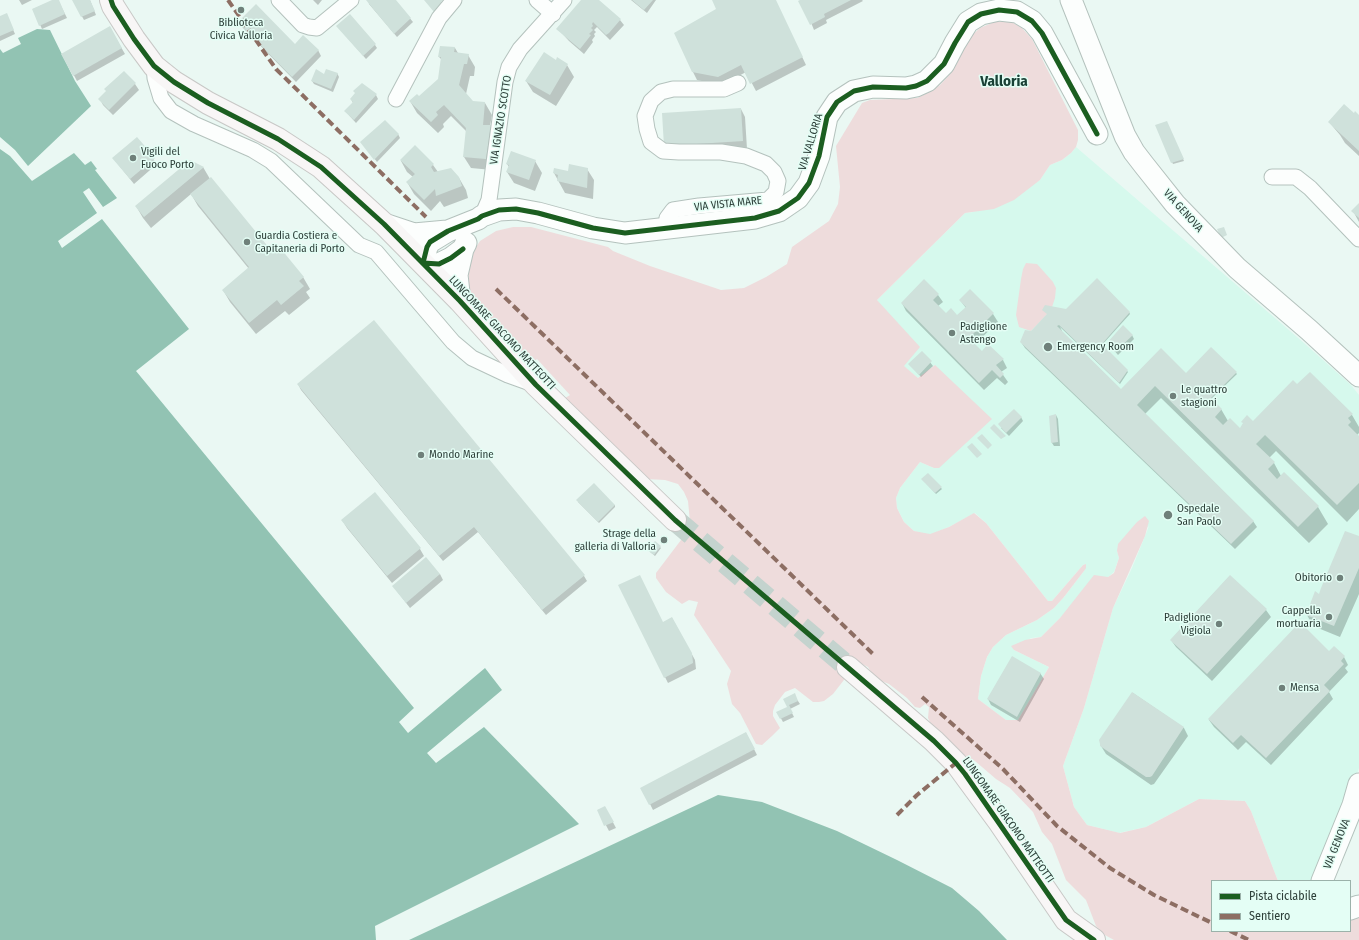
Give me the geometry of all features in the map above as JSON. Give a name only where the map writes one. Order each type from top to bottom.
[{"type":"main road","name":"LUNGOMARE GIACOMO MATTEOTTI","points":[[111,0],[113,6],[134,39],[154,66],[174,82],[208,103],[278,139],[320,167],[384,224],[460,301],[536,385],[675,520]]},
{"type":"main road","name":"LUNGOMARE GIACOMO MATTEOTTI","points":[[848,667],[934,741],[956,763],[1000,823],[1066,920],[1094,940]]},
{"type":"street","points":[[280,0],[302,25],[309,28],[317,28],[351,0]]},
{"type":"street","points":[[396,99],[439,18],[454,0]]},
{"type":"street","points":[[537,0],[553,14]]},
{"type":"street","name":"VIA IGNAZIO SCOTTO","points":[[480,218],[489,200],[505,82],[509,67],[520,49],[564,0]]},
{"type":"street","name":"VIA GENOVA","points":[[1071,0],[1111,132],[1134,152],[1174,204],[1237,268],[1309,330],[1359,376]]},
{"type":"street","name":"VIA VALLORIA","points":[[448,231],[499,210],[516,209],[611,232],[625,233],[755,218],[779,211],[798,198],[809,183],[819,156],[827,118],[837,102],[854,91],[874,87],[906,88],[916,86],[927,81],[944,64],[968,22],[981,14],[999,10],[1017,12],[1032,21],[1111,132]]},
{"type":"street","points":[[154,66],[155,78],[161,98],[172,111],[194,124],[253,150],[271,161],[359,245],[376,252],[453,342],[472,358],[508,375],[536,385]]},
{"type":"street","name":"VIA VISTA MARE","points":[[666,228],[668,218],[673,210],[699,206],[768,200],[776,192],[778,181],[774,172],[766,164],[746,156],[721,152],[662,151],[652,142],[647,130],[645,116],[651,101],[661,92],[673,89],[724,89],[738,83]]},
{"type":"street","points":[[1272,177],[1296,177],[1310,188],[1359,238]]},
{"type":"street","points":[[460,301],[457,275],[463,249],[480,218]]},
{"type":"street","points":[[384,224],[414,234],[448,231]]},
{"type":"street","points":[[448,231],[430,242],[427,247],[423,263],[439,264],[451,258],[463,249]]},
{"type":"street","name":"VIA GENOVA","points":[[1322,880],[1353,805],[1359,784]]},
{"type":"shaded area","points":[[1010,21],[1022,28],[1032,39],[1078,130],[1078,140],[1076,147],[1071,153],[1062,160],[1050,165],[1040,180],[1014,200],[994,209],[965,213],[877,300],[920,347],[904,366],[918,378],[935,365],[992,419],[939,468],[934,468],[920,462],[900,488],[896,498],[897,508],[904,522],[914,531],[930,534],[949,527],[974,513],[986,523],[1048,601],[1052,601],[1083,565],[1086,564],[1084,571],[1054,608],[1037,620],[1006,635],[993,647],[987,657],[981,676],[978,699],[1006,720],[1018,720],[1049,667],[1014,650],[1011,646],[1025,640],[1041,637],[1060,618],[1094,575],[1108,577],[1114,573],[1119,558],[1117,551],[1118,544],[1137,522],[1145,516],[1149,521],[1145,536],[1113,608],[1084,708],[1063,766],[1074,807],[1087,825],[1120,833],[1146,827],[1199,799],[1245,801],[1251,811],[1278,880],[1211,880],[1211,932],[1351,932],[1351,919],[1359,916],[1359,940],[1114,940],[1103,934],[1096,926],[1086,900],[1066,880],[1052,844],[1042,832],[1033,812],[1010,788],[996,779],[975,761],[952,749],[933,728],[928,718],[929,707],[925,704],[920,708],[915,707],[907,698],[889,684],[879,680],[868,667],[858,662],[833,694],[824,701],[813,702],[795,688],[785,692],[775,705],[773,711],[773,716],[780,728],[762,745],[756,744],[740,713],[732,704],[727,684],[731,671],[694,615],[698,602],[689,600],[682,604],[666,592],[656,578],[656,573],[681,540],[690,522],[688,501],[684,492],[678,484],[665,480],[646,479],[562,400],[570,395],[537,359],[531,364],[472,297],[468,282],[469,258],[480,241],[496,231],[513,227],[531,227],[608,247],[613,251],[650,266],[721,290],[744,288],[766,277],[787,264],[792,247],[829,221],[838,204],[840,187],[836,146],[862,103],[870,100],[917,98],[929,92],[940,85],[950,74],[969,38],[980,28],[994,22]]},
{"type":"shaded area","points":[[37,29],[50,30],[75,81],[91,106],[28,166],[15,150],[0,137],[0,49],[3,53],[21,44],[18,38]]},
{"type":"shaded area","name":"Ospedale San Paolo","points":[[1076,147],[1304,343],[1351,385],[1359,395],[1359,768],[1317,880],[1278,880],[1251,811],[1245,801],[1199,799],[1146,827],[1119,833],[1087,825],[1074,807],[1063,766],[1084,708],[1113,608],[1132,568],[1149,526],[1117,551],[1119,558],[1114,572],[1060,618],[1041,637],[1031,638],[1014,650],[1049,667],[1018,720],[1006,720],[978,699],[981,676],[987,657],[993,647],[1006,635],[1037,620],[1054,608],[1084,571],[1086,564],[1083,565],[1052,601],[1048,601],[986,523],[975,513],[930,535],[914,531],[904,522],[897,508],[896,498],[900,488],[920,462],[934,468],[935,365],[918,378],[903,366],[877,300],[965,213],[973,212],[1040,180],[1050,165],[1062,160]]},
{"type":"shaded area","points":[[0,149],[10,156],[32,181],[74,153],[85,165],[91,161],[97,169],[95,170],[117,198],[103,207],[89,188],[83,192],[97,213],[58,241],[62,248],[102,219],[189,329],[136,371],[414,708],[399,722],[408,733],[485,668],[502,690],[427,753],[436,763],[484,727],[579,824],[375,926],[376,940],[0,940]]},
{"type":"shaded area","points":[[1026,263],[1037,264],[1053,282],[1056,288],[1055,298],[1051,310],[1031,331],[1019,327],[1016,315],[1021,279]]},
{"type":"shaded area","points":[[718,795],[762,802],[837,831],[897,860],[952,888],[979,911],[1007,940],[409,940]]},
{"type":"building","points":[[52,0],[59,0],[65,14],[39,26],[32,9]]},
{"type":"building","points":[[72,0],[90,0],[95,11],[81,17]]},
{"type":"building","points":[[366,0],[396,0],[411,18],[394,34]]},
{"type":"building","points":[[424,0],[443,0],[441,2],[443,5],[434,12]]},
{"type":"building","points":[[581,0],[599,0],[621,19],[606,35],[593,22],[593,26],[591,28],[593,30],[589,34],[591,35],[580,49],[556,29]]},
{"type":"building","points":[[632,0],[653,0],[644,10]]},
{"type":"building","points":[[712,0],[776,0],[803,57],[750,84],[741,65],[718,77],[692,72],[674,33],[716,9]]},
{"type":"building","points":[[851,0],[824,14],[825,17],[810,25],[798,1]]},
{"type":"building","points":[[256,4],[295,44],[303,35],[319,50],[292,77],[238,22]]},
{"type":"building","points":[[7,13],[14,30],[0,36],[0,16]]},
{"type":"building","points":[[350,14],[376,44],[363,56],[336,26]]},
{"type":"building","points":[[110,26],[122,48],[73,76],[61,54]]},
{"type":"building","points":[[440,46],[455,47],[454,52],[469,54],[467,64],[464,64],[459,85],[473,101],[485,102],[483,125],[491,125],[486,159],[463,157],[466,128],[444,105],[436,112],[438,115],[431,122],[409,101],[417,94],[419,96],[438,79],[441,57],[438,57]]},
{"type":"building","points":[[544,52],[556,60],[557,57],[568,64],[550,95],[525,81]]},
{"type":"building","points":[[316,69],[324,74],[326,69],[338,73],[331,89],[311,81]]},
{"type":"building","points":[[124,71],[136,83],[109,110],[98,99],[106,91],[104,89]]},
{"type":"building","points":[[362,83],[377,94],[354,120],[344,111],[353,102],[350,99],[355,93],[353,91]]},
{"type":"building","points":[[1344,104],[1354,113],[1355,111],[1359,115],[1359,151],[1328,122]]},
{"type":"building","points":[[741,108],[743,141],[664,146],[662,113]]},
{"type":"building","points":[[385,120],[399,134],[374,160],[360,142]]},
{"type":"building","points":[[1167,121],[1184,159],[1171,163],[1155,125]]},
{"type":"building","name":"Vigili del Fuoco Porto","points":[[137,137],[155,158],[130,179],[112,158]]},
{"type":"building","points":[[415,145],[434,164],[431,167],[434,172],[451,168],[459,177],[462,186],[436,196],[435,189],[424,200],[406,182],[415,174],[400,160]]},
{"type":"building","points":[[511,151],[536,160],[529,180],[506,172],[509,165],[506,164]]},
{"type":"building","points":[[190,160],[204,167],[144,217],[135,206]]},
{"type":"building","points":[[569,164],[588,168],[587,188],[557,181],[558,175],[553,173],[554,168],[568,171]]},
{"type":"building","name":"Guardia Costiera e Capitaneria di Porto","points":[[211,177],[270,249],[277,244],[304,277],[299,281],[304,286],[281,305],[277,300],[249,323],[222,290],[249,267],[190,194]]},
{"type":"building","points":[[1359,203],[1359,218],[1351,211]]},
{"type":"building","points":[[1224,227],[1227,235],[1221,238],[1217,229]]},
{"type":"building","points":[[1097,278],[1130,312],[1102,344],[1128,370],[1119,383],[1059,325],[1057,326],[1121,389],[1161,348],[1186,373],[1211,347],[1237,372],[1211,398],[1222,409],[1215,417],[1223,425],[1230,418],[1240,428],[1243,423],[1241,422],[1247,415],[1253,421],[1293,380],[1297,384],[1310,372],[1353,414],[1348,418],[1351,422],[1348,425],[1359,436],[1359,483],[1337,505],[1265,435],[1256,444],[1275,462],[1268,469],[1277,479],[1284,472],[1319,506],[1298,527],[1155,386],[1137,405],[1254,521],[1231,544],[1020,342],[1025,330],[1031,331],[1047,314],[1042,310],[1045,305],[1066,309]]},
{"type":"building","name":"Padiglione Astengo","points":[[924,279],[939,294],[933,300],[946,313],[951,308],[957,315],[966,307],[959,300],[970,289],[994,313],[969,338],[982,351],[988,344],[1004,359],[996,365],[1004,374],[1000,378],[992,370],[979,383],[901,303]]},
{"type":"building","name":"Mondo Marine","points":[[374,320],[585,575],[542,610],[474,527],[439,556],[297,384]]},
{"type":"building","points":[[1123,325],[1133,335],[1115,352],[1107,343]]},
{"type":"building","points":[[922,351],[932,361],[919,375],[908,364]]},
{"type":"building","points":[[1014,409],[1022,417],[1006,433],[998,424]]},
{"type":"building","points":[[1056,414],[1058,442],[1051,443],[1049,416]]},
{"type":"building","points":[[994,424],[1006,436],[1001,439],[990,428]]},
{"type":"building","points":[[982,434],[992,445],[988,449],[977,438]]},
{"type":"building","points":[[972,443],[982,454],[977,458],[967,447]]},
{"type":"building","points":[[928,473],[942,487],[935,493],[921,479]]},
{"type":"building","points":[[594,483],[615,505],[598,522],[576,500]]},
{"type":"building","points":[[375,492],[421,548],[387,576],[341,520]]},
{"type":"building","name":"Obitorio","points":[[1345,531],[1359,536],[1359,568],[1334,626],[1306,615],[1315,591],[1319,594]]},
{"type":"building","points":[[655,541],[661,546],[654,555],[647,550]]},
{"type":"building","points":[[426,557],[440,574],[406,603],[392,586]]},
{"type":"building","points":[[640,575],[663,622],[672,617],[692,653],[693,663],[664,678],[618,585]]},
{"type":"building","name":"Padiglione Vigiola","points":[[1230,575],[1267,609],[1207,674],[1170,640]]},
{"type":"building","name":"Mensa","points":[[1300,622],[1329,651],[1334,646],[1345,656],[1341,661],[1344,664],[1324,685],[1330,691],[1266,758],[1241,735],[1233,743],[1208,719]]},
{"type":"building","points":[[1012,656],[1041,673],[1017,717],[987,699]]},
{"type":"building","points":[[1132,692],[1184,727],[1150,777],[1146,777],[1100,746],[1099,740]]},
{"type":"building","points":[[795,693],[798,701],[789,705],[793,713],[780,719],[776,712],[787,707],[783,699]]},
{"type":"building","points":[[746,732],[755,749],[649,805],[640,788]]},
{"type":"building","points":[[605,806],[614,822],[604,826],[597,810]]},
{"type":"tunnel","points":[[675,520],[848,667]]},
{"type":"marked path","points":[[228,0],[276,69],[426,217]]},
{"type":"marked path","points":[[496,289],[873,654]]},
{"type":"marked path","points":[[922,697],[1003,769],[1057,826],[1110,868],[1154,895],[1211,923]]},
{"type":"marked path","points":[[897,815],[917,795],[956,763]]},
{"type":"marked path","points":[[1232,932],[1249,940]]},
{"type":"cycle path","points":[[111,0],[113,6],[134,39],[154,66],[174,82],[208,103],[278,139],[321,167],[384,224],[460,301],[536,385],[675,520],[934,741],[965,774],[1066,920],[1094,940]]},
{"type":"cycle path","points":[[463,249],[451,258],[439,264],[423,263],[427,247],[430,242],[448,231],[499,210],[516,209],[538,213],[593,228],[625,233],[755,218],[779,211],[798,198],[809,183],[819,156],[827,117],[837,102],[854,91],[873,87],[906,88],[916,86],[927,81],[944,64],[968,22],[981,14],[999,10],[1017,12],[1032,21],[1042,33],[1097,134]]},
{"type":"place","name":"Biblioteca Civica Valloria","points":[[241,10]]},
{"type":"place","name":"Vigili del Fuoco Porto","points":[[133,158]]},
{"type":"place","name":"Guardia Costiera e Capitaneria di Porto","points":[[247,242]]},
{"type":"place","name":"Padiglione Astengo","points":[[952,333]]},
{"type":"place","name":"Emergency Room","points":[[1048,347]]},
{"type":"place","name":"Le quattro stagioni","points":[[1173,396]]},
{"type":"place","name":"Mondo Marine","points":[[421,455]]},
{"type":"place","name":"Ospedale San Paolo","points":[[1168,515]]},
{"type":"place","name":"Strage della galleria di Valloria","points":[[664,540]]},
{"type":"place","name":"Obitorio","points":[[1340,578]]},
{"type":"place","name":"Cappella mortuaria","points":[[1329,617]]},
{"type":"place","name":"Padiglione Vigiola","points":[[1219,624]]},
{"type":"place","name":"Mensa","points":[[1282,688]]},
{"type":"district","name":"Valloria","points":[[1004,82]]}]
